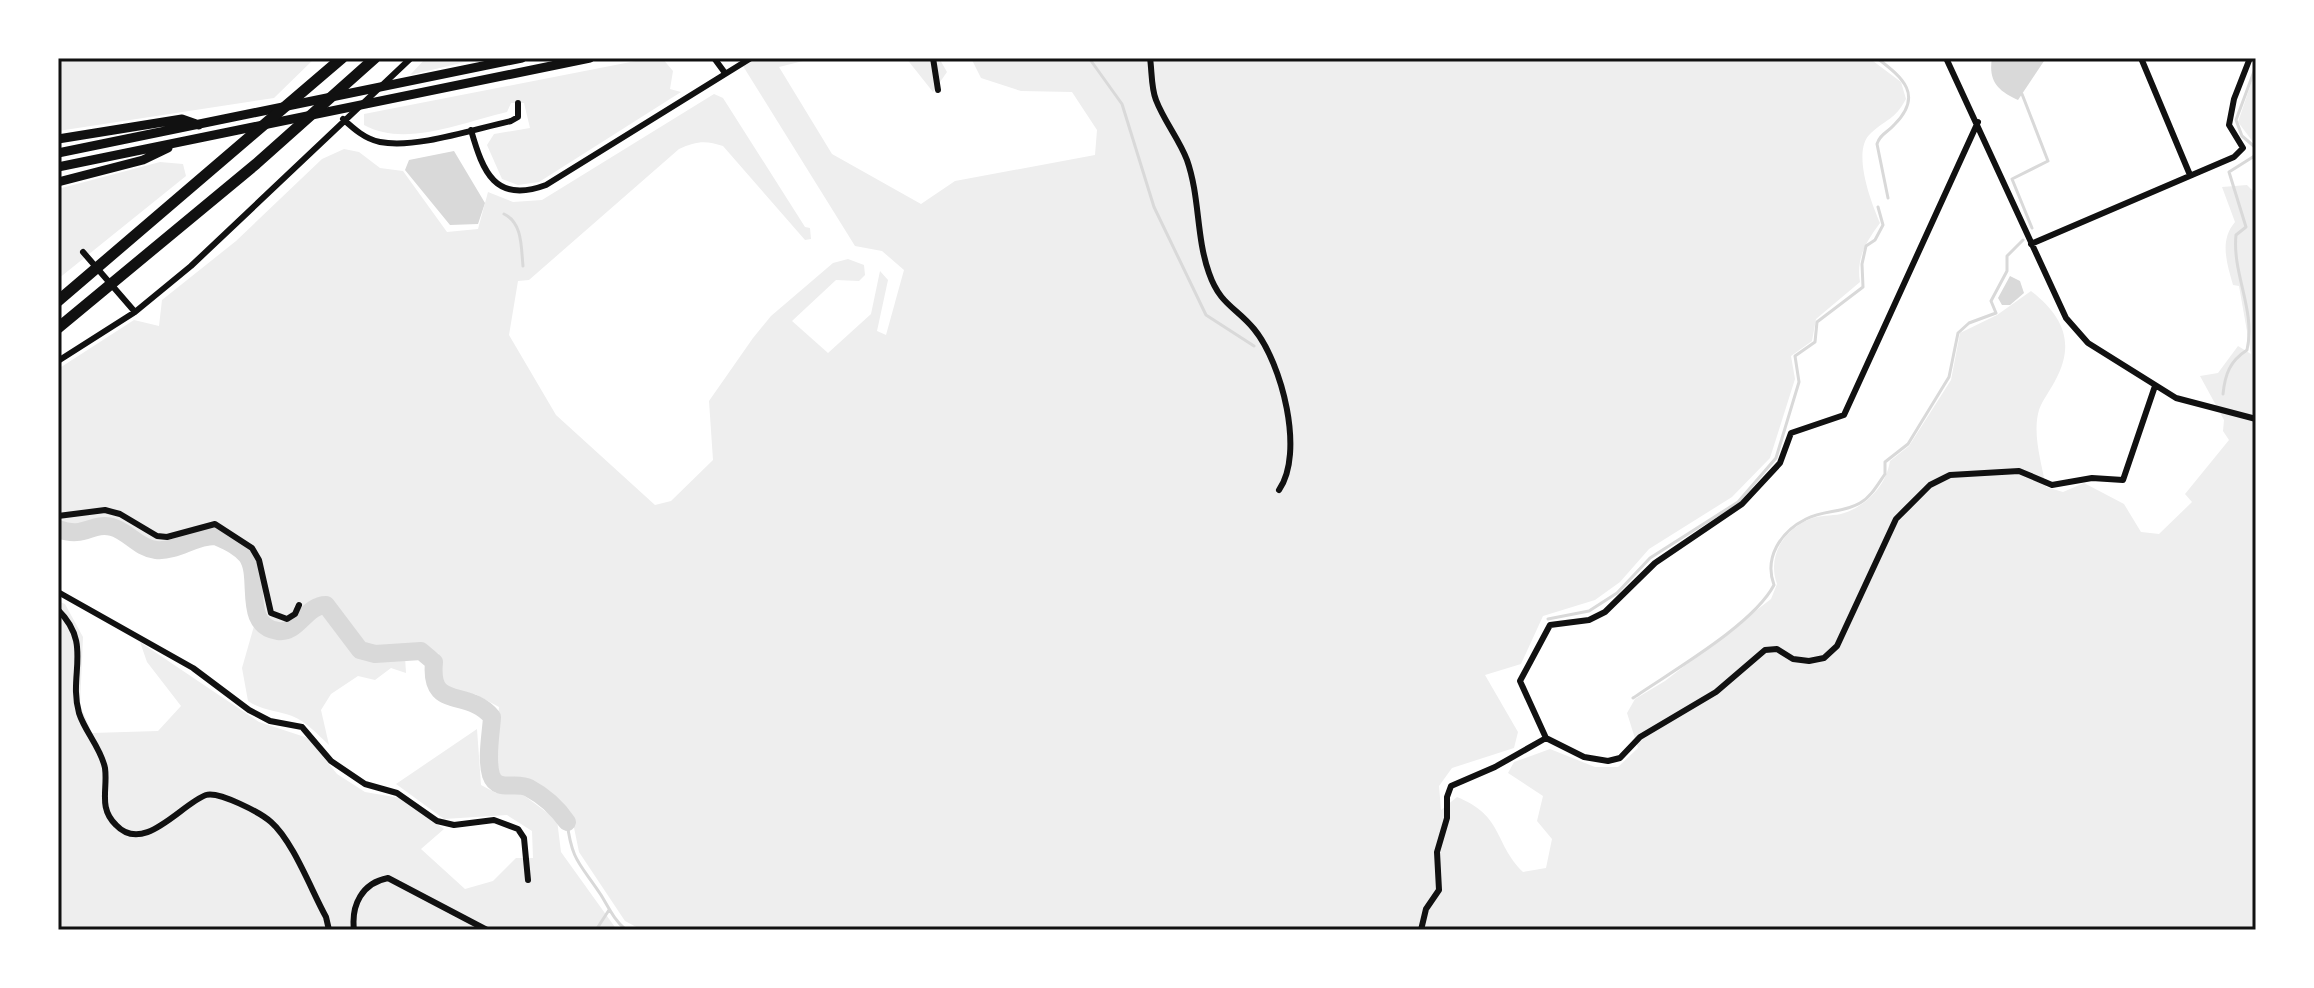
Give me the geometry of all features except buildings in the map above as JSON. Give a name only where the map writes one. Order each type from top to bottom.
[{"type":"highway","points":[[58,301],[313,86],[340,58]]},
{"type":"highway","points":[[58,328],[244,174],[375,58]]},
{"type":"main road","points":[[58,153],[522,58]]},
{"type":"main road","points":[[58,167],[590,58]]},
{"type":"main road","points":[[58,139],[182,119],[199,125]]},
{"type":"main road","points":[[58,182],[143,160],[182,142]]},
{"type":"street","points":[[58,361],[135,312],[271,194],[343,119],[411,58]]},
{"type":"street","points":[[714,58],[725,73]]},
{"type":"street","points":[[471,130],[481,165],[489,177],[502,187],[530,191],[556,179],[751,58]]},
{"type":"street","points":[[933,58],[938,90]]},
{"type":"street","points":[[1150,58],[1155,98],[1186,159],[1200,208],[1201,244],[1210,275],[1226,306],[1253,328],[1268,350],[1285,398],[1289,421],[1288,477],[1279,490]]},
{"type":"street","points":[[1946,58],[2066,318],[2088,343],[2176,398],[2256,419]]},
{"type":"street","points":[[2141,58],[2190,175]]},
{"type":"street","points":[[2031,244],[2234,157],[2243,148],[2229,125],[2234,99],[2250,58]]},
{"type":"street","points":[[343,119],[358,132],[379,142],[403,144],[518,117],[518,103]]},
{"type":"street","points":[[1978,122],[1844,415],[1791,433],[1780,463],[1762,486],[1726,516],[1655,563],[1605,612],[1589,620],[1550,625],[1520,681],[1546,738],[1584,757],[1608,761],[1620,758],[1640,737],[1716,692],[1765,650],[1777,649],[1793,659],[1824,658],[1837,646],[1896,519],[1930,485],[1950,475],[2019,471],[2052,485],[2092,478],[2123,480],[2155,386]]},
{"type":"street","points":[[83,252],[135,312]]},
{"type":"street","points":[[58,516],[105,510],[120,514],[157,536],[179,535],[215,524],[252,548],[259,560],[271,613],[287,619],[295,614],[299,605]]},
{"type":"street","points":[[58,592],[193,668],[249,710],[270,721],[302,727],[331,761],[365,784],[397,793],[437,821],[454,825],[494,820],[518,829],[524,838],[528,880]]},
{"type":"street","points":[[58,610],[78,637],[79,712],[102,757],[105,771],[103,798],[108,815],[118,828],[134,833],[154,830],[206,795],[221,795],[272,823],[326,917],[329,930]]},
{"type":"street","points":[[1421,930],[1426,909],[1439,890],[1437,852],[1447,818],[1447,797],[1451,786],[1495,767],[1546,738]]},
{"type":"street","points":[[354,930],[352,915],[356,903],[367,887],[388,878],[487,930]]},
{"type":"shaded area","points":[[58,58],[315,58],[274,98],[58,131]]},
{"type":"shaded area","points":[[426,58],[482,58],[410,75]]},
{"type":"shaded area","points":[[662,58],[673,71],[670,89],[681,92],[539,182],[518,185],[502,179],[487,145],[494,134],[530,128],[524,103],[511,103],[507,112],[416,134],[397,134],[364,125],[364,114]]},
{"type":"shaded area","points":[[738,58],[815,58],[779,67],[832,154],[921,204],[955,181],[1095,155],[1097,130],[1072,92],[1021,91],[981,78],[971,58],[1869,58],[1901,82],[1906,99],[1902,106],[1865,141],[1865,176],[1880,223],[1863,251],[1859,265],[1860,282],[1816,319],[1812,341],[1791,356],[1795,379],[1770,458],[1732,497],[1649,549],[1620,582],[1595,600],[1543,616],[1521,664],[1485,675],[1518,732],[1514,748],[1452,768],[1439,786],[1441,810],[1457,797],[1472,804],[1491,821],[1513,861],[1523,872],[1546,868],[1552,839],[1537,821],[1543,796],[1508,773],[1514,762],[1550,749],[1595,767],[1618,767],[1638,748],[1627,713],[1635,699],[1665,681],[1771,599],[1777,584],[1774,574],[1776,554],[1792,530],[1814,518],[1850,511],[1873,494],[1884,479],[1890,461],[1909,446],[1951,380],[1960,333],[1997,315],[2031,291],[2058,320],[2065,342],[2061,367],[2038,414],[2039,451],[2046,487],[2063,492],[2084,483],[2124,504],[2141,532],[2159,534],[2192,502],[2185,494],[2229,440],[2223,431],[2224,420],[2200,376],[2218,373],[2238,346],[2251,354],[2239,286],[2233,285],[2227,260],[2227,237],[2235,222],[2222,187],[2247,185],[2256,194],[2256,930],[642,930],[625,921],[579,852],[571,813],[526,778],[506,780],[494,769],[499,707],[475,694],[450,693],[438,682],[439,654],[421,645],[382,649],[356,643],[340,612],[328,602],[312,603],[286,624],[271,621],[258,606],[254,561],[247,551],[226,536],[208,535],[159,545],[140,538],[116,523],[75,530],[58,522],[58,369],[134,320],[159,326],[162,300],[236,241],[322,159],[344,149],[359,152],[380,168],[403,171],[447,232],[478,229],[488,192],[513,202],[542,200],[714,94],[723,98],[805,227],[810,228],[811,239],[805,240],[723,146],[706,142],[691,144],[679,149],[529,280],[518,281],[509,335],[556,415],[655,505],[671,501],[713,460],[709,401],[771,316],[833,263],[848,259],[864,265],[865,275],[859,281],[836,280],[792,321],[828,353],[871,314],[880,271],[888,280],[877,331],[886,335],[904,270],[882,251],[855,246]]},
{"type":"shaded area","points":[[906,58],[939,58],[947,72],[933,92]]},
{"type":"shaded area","points":[[1992,58],[2046,58],[2018,100],[1996,84]]},
{"type":"shaded area","points":[[2256,69],[2256,146],[2238,122]]},
{"type":"shaded area","points":[[454,151],[485,203],[478,224],[450,225],[405,170],[409,160]]},
{"type":"shaded area","points":[[160,162],[183,164],[186,176],[58,279],[58,189]]},
{"type":"shaded area","points":[[2010,276],[2020,281],[2024,293],[2010,305],[2002,305],[1998,298]]},
{"type":"shaded area","points":[[58,601],[65,604],[83,637],[80,705],[92,733],[158,731],[181,706],[147,662],[140,642],[259,722],[308,738],[337,774],[365,792],[400,798],[444,829],[421,849],[465,889],[493,881],[516,858],[533,858],[532,831],[507,815],[444,819],[396,784],[477,729],[481,785],[496,793],[522,794],[557,820],[561,852],[617,930],[58,930]]},
{"type":"shaded area","points":[[317,613],[330,615],[345,638],[359,651],[377,656],[405,657],[406,673],[391,668],[375,680],[358,676],[331,694],[321,710],[329,745],[297,719],[248,701],[242,668],[254,626],[280,640],[303,628]]},
{"type":"waterway","points":[[1089,58],[1122,104],[1154,207],[1206,315],[1254,346]]},
{"type":"waterway","points":[[1877,58],[1902,80],[1909,96],[1903,114],[1877,144],[1888,198]]},
{"type":"waterway","points":[[2256,66],[2236,120],[2242,136],[2256,148]]},
{"type":"waterway","points":[[2022,94],[2048,161],[2012,179],[2032,228]]},
{"type":"waterway","points":[[2223,394],[2229,369],[2247,350],[2249,335],[2236,249],[2236,235],[2246,227],[2229,172],[2256,155]]},
{"type":"waterway","points":[[1548,619],[1589,611],[1617,593],[1650,558],[1738,502],[1776,458],[1799,382],[1795,356],[1815,342],[1817,322],[1863,287],[1862,264],[1866,246],[1875,240],[1883,225],[1878,207]]},
{"type":"waterway","points":[[504,214],[518,230],[523,266]]},
{"type":"waterway","points":[[1633,698],[1749,616],[1774,585],[1771,565],[1776,547],[1797,524],[1813,516],[1854,506],[1871,494],[1885,474],[1885,462],[1908,444],[1949,377],[1958,333],[1969,323],[1996,313],[1991,301],[2007,271],[2007,256],[2023,240]]},
{"type":"waterway","points":[[58,529],[75,532],[112,527],[156,550],[171,549],[216,536],[247,556],[253,576],[256,611],[267,627],[285,631],[313,609],[326,605],[360,650],[375,654],[421,651],[434,662],[437,687],[452,697],[482,708],[492,717],[489,761],[494,780],[502,785],[529,788],[550,803],[567,822]]},
{"type":"waterway","points":[[567,822],[571,846],[578,862],[626,930]]},
{"type":"waterway","points":[[596,930],[609,910]]}]
